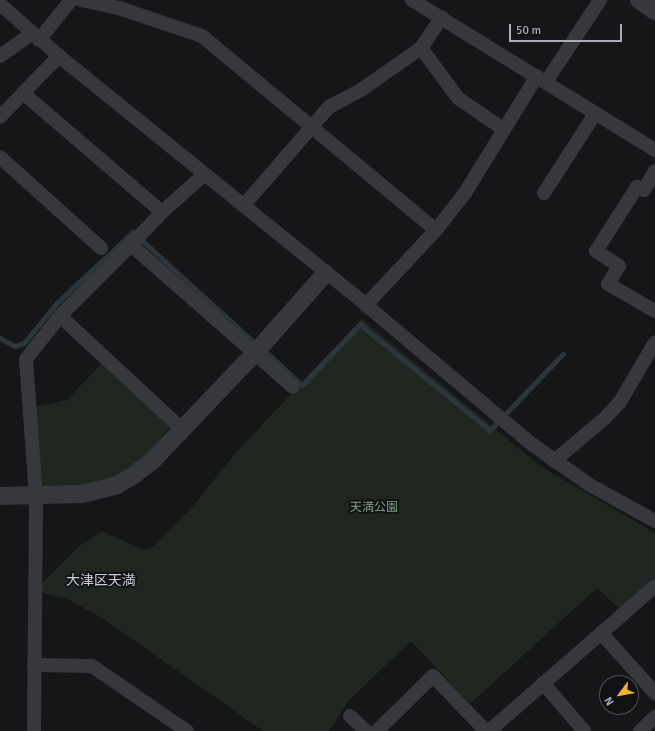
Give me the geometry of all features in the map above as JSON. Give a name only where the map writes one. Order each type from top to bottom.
[{"type":"street","points":[[0,56],[36,37],[71,0]]},
{"type":"street","points":[[81,0],[120,8],[202,36],[312,125],[436,230]]},
{"type":"street","points":[[412,0],[542,79],[594,114],[655,150]]},
{"type":"street","points":[[366,305],[436,230],[465,193],[503,129],[600,0]]},
{"type":"street","points":[[639,0],[655,11]]},
{"type":"street","points":[[0,4],[36,37],[244,205],[324,274],[366,305],[554,462],[655,521]]},
{"type":"street","points":[[244,205],[329,107],[360,90],[421,48],[442,17]]},
{"type":"street","points":[[421,48],[458,98],[503,129]]},
{"type":"street","points":[[0,117],[59,56]]},
{"type":"street","points":[[24,93],[162,212]]},
{"type":"street","points":[[544,193],[594,114]]},
{"type":"street","points":[[0,157],[101,248]]},
{"type":"street","points":[[655,171],[644,190],[637,186],[596,251],[619,266],[608,284],[655,312]]},
{"type":"street","points":[[34,731],[36,496],[26,359],[60,316],[162,212],[205,174]]},
{"type":"street","points":[[131,245],[293,387]]},
{"type":"street","points":[[0,496],[82,494],[117,485],[152,461],[255,353],[324,274]]},
{"type":"street","points":[[60,316],[182,429]]},
{"type":"street","points":[[554,462],[604,420],[620,402],[655,342]]},
{"type":"street","points":[[489,731],[655,586]]},
{"type":"street","points":[[601,633],[655,693]]},
{"type":"street","points":[[34,665],[92,666],[181,730]]},
{"type":"street","points":[[377,731],[433,676],[486,731]]},
{"type":"street","points":[[543,683],[584,731]]},
{"type":"street","points":[[350,716],[366,731]]},
{"type":"street","points":[[640,731],[655,717]]},
{"type":"green space","name":"天満公園","points":[[362,319],[539,465],[655,533],[655,580],[621,610],[597,588],[470,704],[411,641],[349,700],[329,731],[263,731],[102,618],[69,600],[41,592],[42,583],[78,547],[102,531],[144,550],[153,547],[193,506],[233,456]]},
{"type":"green space","points":[[101,364],[170,427],[140,464],[99,484],[47,490],[40,483],[35,407],[67,400]]},
{"type":"waterway","points":[[0,338],[15,346],[24,343],[57,303],[133,232],[257,345]]},
{"type":"waterway","points":[[263,349],[302,385],[360,324],[490,430],[563,354]]},
{"type":"district","name":"大津区天満","points":[[101,581]]}]
